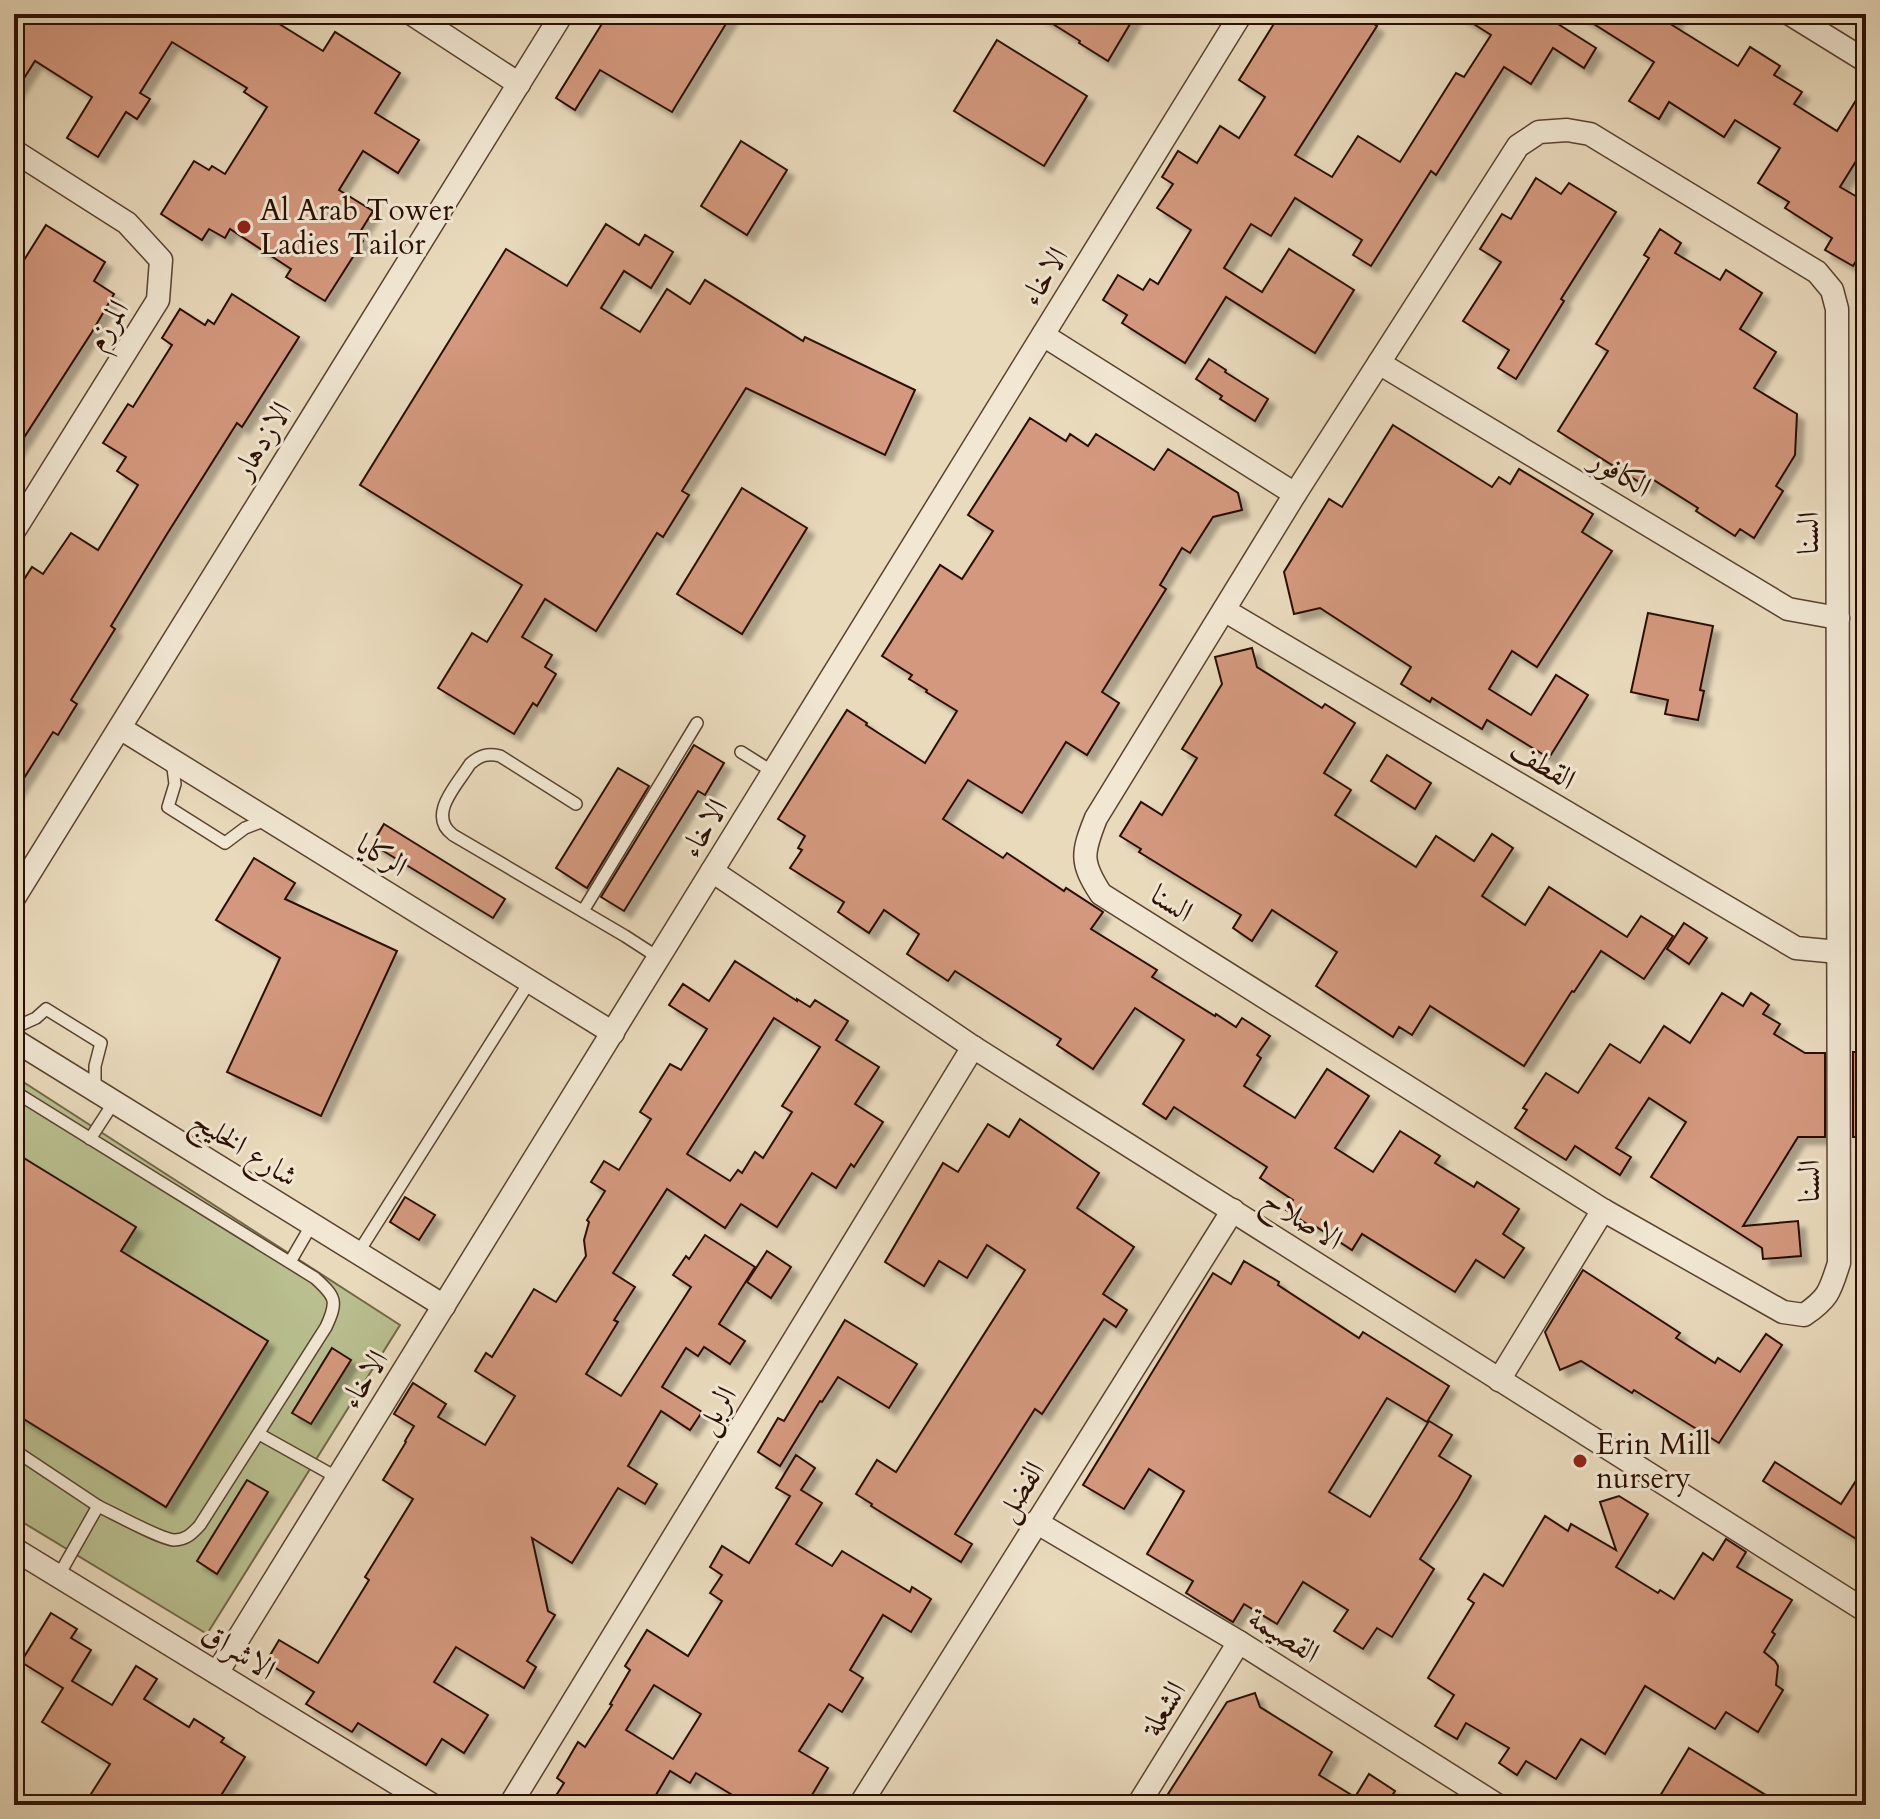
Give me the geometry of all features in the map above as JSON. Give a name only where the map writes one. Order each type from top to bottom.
[{"type":"street","points":[[412,14],[519,84]]},
{"type":"street","name":"الازدهار","points":[[14,898],[21,873],[120,728],[562,14]]},
{"type":"street","name":"الاخاء","points":[[217,1673],[1241,14]]},
{"type":"street","points":[[1790,14],[1866,61]]},
{"type":"street","name":"السنا","points":[[1567,130],[1590,134],[1817,272],[1832,290],[1837,309],[1839,1263],[1831,1287],[1821,1303],[1804,1315],[1783,1312],[1603,1210],[1101,894],[1088,874],[1085,846],[1096,818],[1379,363],[1518,146],[1539,132],[1567,130]]},
{"type":"street","name":"المرزم","points":[[14,151],[127,223],[161,260],[158,300],[17,517]]},
{"type":"street","points":[[1043,335],[1295,494]]},
{"type":"street","name":"الكافور","points":[[1379,363],[1788,609],[1838,618]]},
{"type":"street","name":"القطف","points":[[1224,610],[1796,948],[1838,952]]},
{"type":"street","name":"الركايا","points":[[120,728],[613,1033]]},
{"type":"street","name":"الاصلاح","points":[[712,871],[973,1047],[1866,1611]]},
{"type":"street","name":"شارع الخليج","points":[[14,1040],[444,1306]]},
{"type":"street","name":"الربل","points":[[510,1805],[973,1047]]},
{"type":"street","name":"الفضل","points":[[860,1805],[1233,1210]]},
{"type":"street","points":[[1499,1380],[1603,1210]]},
{"type":"street","name":"القصيمة","points":[[1036,1522],[1239,1642],[1497,1805]]},
{"type":"street","name":"الاشراق","points":[[14,1549],[432,1805]]},
{"type":"street","name":"الشعلة","points":[[1138,1805],[1239,1642]]},
{"type":"lane","points":[[583,911],[697,723]]},
{"type":"lane","points":[[741,752],[773,772]]},
{"type":"lane","points":[[576,804],[492,754],[476,758],[470,764],[441,815],[446,830],[453,835],[659,958]]},
{"type":"lane","points":[[172,759],[175,784],[168,807],[225,843],[245,828],[268,820]]},
{"type":"lane","points":[[358,1253],[530,981]]},
{"type":"lane","points":[[14,1028],[36,1018],[46,1009],[101,1043],[95,1066],[95,1090]]},
{"type":"lane","points":[[14,1094],[315,1278],[331,1292],[334,1309],[326,1327],[259,1434],[190,1536],[174,1540],[98,1506],[14,1450]]},
{"type":"lane","points":[[90,1139],[114,1102]]},
{"type":"lane","points":[[290,1262],[312,1224]]},
{"type":"lane","points":[[259,1434],[338,1478]]},
{"type":"lane","points":[[59,1575],[98,1506]]},
{"type":"green space","points":[[14,1076],[400,1325],[207,1634],[14,1517]]},
{"type":"building","points":[[14,14],[263,14],[323,51],[335,32],[400,73],[375,113],[419,140],[398,173],[363,151],[339,190],[373,211],[357,237],[363,241],[325,301],[286,277],[291,269],[230,229],[225,238],[209,229],[202,240],[161,214],[194,161],[209,170],[212,166],[225,174],[267,107],[244,92],[247,88],[172,42],[140,93],[150,99],[137,119],[126,112],[98,157],[67,138],[92,97],[35,61],[14,94]]},
{"type":"building","points":[[608,14],[732,14],[672,112],[600,70],[575,110],[556,98]]},
{"type":"building","points":[[1037,14],[1136,14],[1108,61]]},
{"type":"building","points":[[1280,14],[1358,14],[1377,26],[1295,155],[1332,177],[1358,136],[1400,162],[1456,73],[1464,77],[1491,35],[1458,14],[1542,14],[1596,48],[1584,68],[1553,48],[1531,84],[1504,67],[1436,175],[1431,171],[1371,266],[1353,255],[1362,240],[1295,198],[1271,236],[1251,224],[1224,268],[1262,292],[1289,249],[1354,290],[1315,353],[1226,297],[1185,363],[1122,323],[1127,315],[1103,300],[1118,275],[1143,290],[1150,279],[1158,284],[1191,230],[1157,208],[1173,184],[1162,177],[1178,151],[1197,163],[1220,126],[1239,138],[1265,97],[1239,80]]},
{"type":"building","points":[[1578,14],[1679,14],[1672,25],[1738,66],[1750,47],[1780,66],[1774,75],[1802,92],[1794,104],[1837,131],[1866,84],[1866,145],[1840,187],[1866,202],[1866,245],[1853,266],[1825,250],[1832,238],[1785,208],[1789,202],[1758,183],[1780,148],[1735,120],[1724,137],[1669,102],[1659,119],[1629,101],[1654,62]]},
{"type":"building","points":[[997,40],[1087,96],[1044,166],[954,111]]},
{"type":"building","points":[[741,141],[787,170],[747,235],[701,206]]},
{"type":"building","points":[[1536,178],[1561,194],[1569,183],[1616,212],[1561,299],[1564,301],[1516,379],[1498,368],[1509,350],[1463,321],[1501,262],[1480,249],[1502,214],[1511,219]]},
{"type":"building","points":[[606,224],[639,245],[645,235],[673,252],[651,288],[624,271],[601,308],[640,332],[667,289],[690,304],[705,280],[803,341],[805,337],[915,390],[885,455],[746,388],[682,491],[689,495],[663,537],[657,533],[596,631],[545,599],[522,637],[552,655],[545,667],[556,674],[537,706],[533,703],[514,734],[438,688],[472,633],[487,642],[522,585],[360,485],[506,249],[567,286]]},
{"type":"building","points":[[46,225],[105,262],[94,281],[114,294],[14,453],[14,276]]},
{"type":"building","points":[[1660,229],[1681,243],[1675,253],[1720,280],[1726,270],[1762,293],[1740,329],[1776,352],[1754,388],[1797,414],[1795,455],[1776,486],[1783,491],[1754,538],[1740,529],[1735,536],[1652,479],[1647,487],[1558,431],[1608,351],[1596,344],[1649,258],[1644,255]]},
{"type":"building","points":[[232,294],[299,337],[242,427],[237,423],[167,534],[111,626],[115,629],[71,700],[77,704],[58,735],[53,732],[14,794],[14,595],[32,567],[43,574],[71,533],[98,550],[138,485],[117,471],[126,457],[103,443],[128,404],[133,407],[172,345],[162,338],[180,309],[205,325],[208,320],[214,324]]},
{"type":"building","points":[[1209,359],[1268,399],[1255,421],[1196,379]]},
{"type":"building","points":[[1030,418],[1066,441],[1070,434],[1088,446],[1096,434],[1154,470],[1168,449],[1238,493],[1242,510],[1213,517],[1190,553],[1182,548],[1160,585],[1166,589],[1102,692],[1119,703],[1087,755],[1066,742],[1022,813],[968,780],[943,819],[1003,858],[1007,853],[1064,891],[1066,888],[1103,912],[1091,929],[1157,970],[1152,977],[1236,1027],[1242,1018],[1270,1036],[1257,1055],[1261,1058],[1244,1086],[1295,1118],[1327,1069],[1369,1096],[1335,1148],[1373,1172],[1400,1131],[1440,1156],[1435,1163],[1474,1187],[1477,1182],[1519,1209],[1503,1234],[1524,1248],[1504,1278],[1476,1260],[1455,1292],[1362,1234],[1352,1250],[1312,1224],[1310,1226],[1286,1210],[1293,1200],[1260,1178],[1267,1167],[1174,1107],[1166,1119],[1143,1104],[1184,1040],[1135,1008],[1093,1069],[1057,1045],[1061,1039],[955,971],[948,981],[907,954],[919,934],[884,910],[869,933],[838,912],[844,902],[790,868],[802,850],[798,848],[805,836],[778,819],[847,710],[925,763],[957,711],[926,692],[909,679],[912,675],[882,656],[940,565],[962,579],[993,531],[968,515]]},
{"type":"building","points":[[1393,425],[1492,487],[1499,477],[1510,484],[1519,469],[1593,514],[1582,532],[1612,551],[1537,667],[1512,651],[1489,689],[1531,715],[1556,675],[1588,695],[1549,758],[1487,720],[1482,729],[1432,698],[1430,702],[1401,684],[1411,667],[1320,608],[1294,614],[1284,572],[1329,499],[1342,507]]},
{"type":"building","points":[[742,488],[807,528],[742,634],[677,594]]},
{"type":"building","points":[[1648,613],[1713,626],[1700,690],[1704,691],[1698,720],[1665,714],[1668,700],[1631,692]]},
{"type":"building","points":[[1252,648],[1257,667],[1322,708],[1325,704],[1355,723],[1324,773],[1351,790],[1335,815],[1416,867],[1436,836],[1474,861],[1492,834],[1513,848],[1482,896],[1525,925],[1549,887],[1627,937],[1641,916],[1673,936],[1644,979],[1601,951],[1524,1066],[1430,1006],[1412,1035],[1399,1027],[1393,1037],[1316,986],[1337,952],[1272,910],[1252,941],[1233,928],[1241,915],[1139,852],[1141,849],[1120,836],[1141,802],[1162,815],[1197,758],[1182,749],[1222,684],[1215,657]]},
{"type":"building","points":[[694,745],[724,763],[705,795],[698,791],[624,911],[601,897]]},
{"type":"building","points":[[1387,755],[1431,783],[1415,809],[1371,781]]},
{"type":"building","points":[[618,768],[649,786],[587,888],[556,868]]},
{"type":"building","points":[[384,824],[505,899],[493,918],[372,844]]},
{"type":"building","points":[[254,858],[295,883],[285,899],[397,951],[321,1116],[227,1072],[280,958],[216,920]]},
{"type":"building","points":[[1684,923],[1707,938],[1689,964],[1667,949]]},
{"type":"building","points":[[735,961],[797,1001],[810,1007],[815,1000],[848,1021],[836,1040],[879,1067],[855,1104],[883,1122],[854,1167],[851,1164],[836,1188],[812,1173],[777,1227],[741,1204],[725,1228],[667,1189],[613,1273],[635,1287],[586,1374],[621,1396],[691,1287],[673,1275],[686,1256],[689,1259],[705,1235],[755,1267],[719,1324],[745,1341],[730,1364],[704,1347],[698,1356],[686,1348],[662,1387],[702,1412],[690,1430],[661,1411],[628,1466],[657,1484],[645,1504],[618,1488],[572,1563],[532,1538],[548,1611],[555,1615],[527,1661],[536,1667],[524,1688],[456,1647],[434,1682],[488,1715],[464,1753],[442,1739],[426,1765],[358,1723],[352,1732],[306,1704],[314,1692],[266,1662],[279,1640],[318,1663],[369,1580],[365,1577],[413,1499],[383,1480],[414,1426],[394,1414],[413,1383],[446,1404],[438,1417],[485,1445],[515,1396],[475,1371],[486,1353],[492,1357],[534,1289],[556,1302],[586,1256],[584,1240],[587,1220],[605,1191],[591,1182],[604,1161],[619,1170],[651,1119],[640,1112],[670,1064],[681,1070],[707,1029],[669,1005],[683,984],[709,1001]],"holes":[[[774,1018],[820,1047],[782,1106],[792,1112],[763,1158],[755,1152],[742,1173],[738,1170],[730,1181],[687,1154]]]},
{"type":"building","points":[[1722,993],[1743,1006],[1751,993],[1769,1005],[1763,1014],[1780,1024],[1774,1034],[1805,1053],[1825,1053],[1825,1137],[1798,1137],[1743,1226],[1798,1221],[1801,1256],[1763,1259],[1762,1248],[1651,1177],[1686,1122],[1649,1098],[1616,1148],[1631,1157],[1620,1175],[1575,1146],[1566,1160],[1515,1128],[1527,1110],[1523,1108],[1546,1073],[1578,1093],[1610,1044],[1640,1063],[1664,1026],[1690,1043]]},
{"type":"building","points":[[1853,1052],[1865,1052],[1864,1137],[1853,1137]]},
{"type":"building","points":[[1020,1119],[1099,1173],[1077,1208],[1134,1247],[1103,1294],[1127,1310],[1116,1327],[1104,1319],[1042,1414],[1035,1409],[955,1534],[972,1544],[961,1562],[856,1494],[877,1460],[896,1472],[1025,1270],[987,1245],[967,1278],[939,1261],[924,1286],[885,1262],[943,1163],[958,1172],[988,1124],[1009,1137]]},
{"type":"building","points":[[14,1152],[136,1227],[121,1251],[268,1341],[166,1507],[14,1413]]},
{"type":"building","points":[[405,1197],[435,1215],[419,1240],[390,1222]]},
{"type":"building","points":[[767,1251],[791,1267],[771,1298],[747,1282]]},
{"type":"building","points":[[1244,1261],[1359,1338],[1363,1332],[1449,1386],[1427,1422],[1387,1398],[1329,1492],[1370,1517],[1429,1421],[1452,1435],[1439,1456],[1471,1476],[1420,1559],[1434,1569],[1392,1637],[1377,1628],[1363,1649],[1334,1631],[1348,1610],[1303,1582],[1277,1624],[1244,1604],[1233,1622],[1186,1593],[1193,1581],[1147,1554],[1184,1491],[1149,1469],[1124,1509],[1083,1485],[1213,1273],[1231,1284]]},
{"type":"building","points":[[1583,1270],[1680,1333],[1676,1338],[1715,1363],[1718,1358],[1740,1372],[1766,1334],[1782,1345],[1719,1443],[1581,1361],[1560,1370],[1545,1332]]},
{"type":"building","points":[[845,1320],[917,1364],[889,1408],[838,1377],[780,1466],[758,1452],[778,1418],[784,1421]]},
{"type":"building","points":[[332,1348],[351,1360],[311,1424],[292,1413]]},
{"type":"building","points":[[796,1455],[815,1468],[801,1490],[822,1503],[796,1544],[832,1566],[842,1551],[910,1592],[912,1587],[931,1599],[911,1632],[883,1615],[850,1670],[863,1678],[842,1712],[829,1704],[799,1751],[828,1768],[806,1805],[749,1805],[696,1773],[690,1783],[670,1771],[650,1805],[550,1805],[564,1783],[557,1778],[578,1742],[585,1747],[612,1705],[630,1670],[625,1666],[647,1630],[688,1656],[722,1601],[710,1593],[722,1575],[710,1567],[722,1546],[749,1563],[790,1496],[776,1488]],"holes":[[[654,1685],[701,1714],[673,1759],[626,1730]]]},
{"type":"building","points":[[1775,1462],[1841,1504],[1866,1465],[1866,1545],[1763,1481]]},
{"type":"building","points":[[247,1480],[268,1492],[217,1574],[197,1561]]},
{"type":"building","points":[[1619,1496],[1648,1514],[1616,1567],[1658,1593],[1660,1590],[1674,1599],[1703,1553],[1713,1560],[1726,1539],[1746,1552],[1737,1567],[1792,1600],[1772,1632],[1775,1634],[1764,1652],[1778,1666],[1776,1685],[1783,1690],[1758,1732],[1726,1712],[1715,1729],[1645,1686],[1605,1754],[1581,1739],[1556,1779],[1526,1761],[1517,1775],[1499,1763],[1509,1748],[1466,1723],[1457,1739],[1435,1726],[1454,1695],[1428,1678],[1474,1603],[1468,1599],[1484,1574],[1503,1586],[1545,1516],[1568,1531],[1571,1524],[1616,1550],[1600,1502]]},
{"type":"building","points":[[51,1613],[77,1629],[71,1638],[91,1650],[72,1681],[112,1705],[136,1666],[157,1679],[144,1699],[189,1727],[194,1719],[224,1738],[221,1742],[245,1757],[215,1805],[84,1805],[110,1764],[42,1722],[63,1688],[21,1662]]},
{"type":"building","points":[[1255,1693],[1260,1707],[1332,1752],[1319,1775],[1355,1797],[1369,1774],[1395,1791],[1386,1805],[1161,1805],[1227,1702]]},
{"type":"building","points":[[1689,1748],[1782,1805],[1674,1805],[1660,1796]]},
{"type":"place","name":"Al Arab Tower Ladies Tailor","points":[[244,227]]},
{"type":"place","name":"Erin Mill nursery","points":[[1580,1461]]}]
